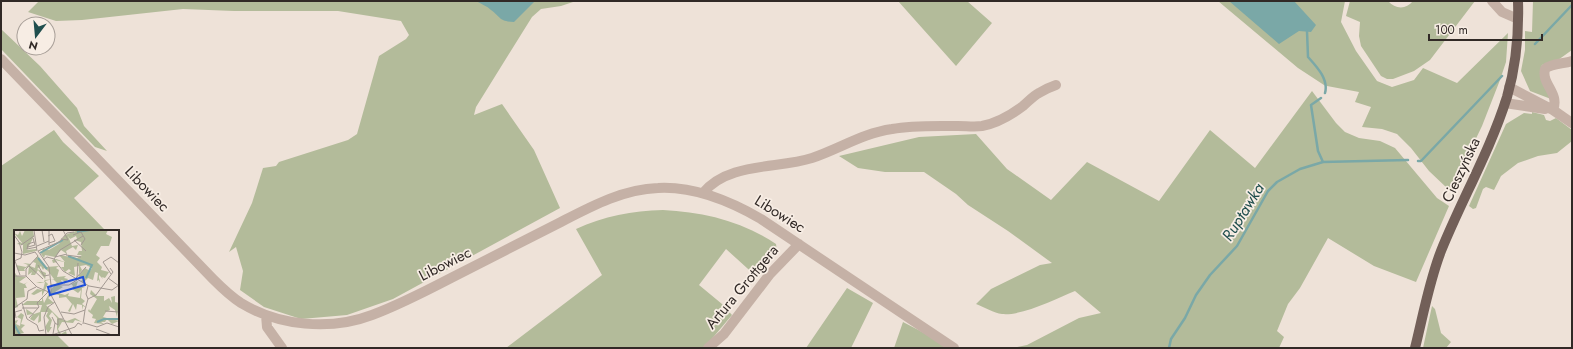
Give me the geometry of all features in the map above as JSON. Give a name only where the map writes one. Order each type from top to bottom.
[{"type":"main road","name":"Cieszyńska","points":[[1416,348],[1437,263],[1495,131],[1505,103],[1516,51],[1518,1]]},
{"type":"street","points":[[1492,1],[1502,12],[1518,19]]},
{"type":"street","name":"Libowiec","points":[[1,59],[213,280],[240,302],[266,315],[292,322],[320,324],[347,322],[371,315],[433,287],[594,205],[624,194],[658,188],[689,190],[703,193],[739,206],[799,244],[954,348]]},
{"type":"street","points":[[1553,110],[1556,101],[1545,77],[1545,68],[1572,61]]},
{"type":"street","points":[[703,193],[719,178],[769,165],[812,158],[860,137],[892,129],[938,126],[982,126],[1000,120],[1015,112],[1038,93],[1056,85]]},
{"type":"street","points":[[1509,87],[1553,110],[1572,122]]},
{"type":"street","points":[[1505,103],[1553,110]]},
{"type":"street","name":"Artura Grottgera","points":[[708,348],[724,334],[770,274],[799,244]]},
{"type":"street","points":[[266,315],[267,328],[282,348]]},
{"type":"green space","points":[[39,1],[576,1],[561,6],[541,9],[532,17],[476,107],[474,115],[502,104],[534,150],[560,208],[393,299],[347,315],[301,319],[264,307],[240,290],[243,271],[236,247],[229,252],[252,203],[263,168],[276,166],[279,162],[348,140],[357,134],[379,56],[406,39],[409,35],[401,21],[338,11],[234,11],[183,9],[82,20],[56,21],[56,16],[40,16],[28,12]]},
{"type":"green space","points":[[898,1],[967,1],[992,23],[956,66]]},
{"type":"green space","points":[[1218,1],[1345,1],[1341,22],[1356,51],[1377,81],[1392,87],[1414,80],[1423,68],[1457,83],[1508,33],[1506,62],[1500,80],[1482,126],[1455,187],[1448,189],[1429,171],[1411,148],[1397,134],[1382,129],[1362,127],[1371,107],[1355,102],[1359,92],[1327,87],[1298,68]]},
{"type":"green space","points":[[1350,1],[1388,1],[1394,6],[1404,7],[1413,1],[1475,1],[1430,60],[1414,71],[1393,79],[1387,79],[1381,76],[1361,46],[1359,36],[1360,22],[1346,16]]},
{"type":"green space","points":[[1533,1],[1572,1],[1572,50],[1558,60],[1542,65],[1541,68],[1551,99],[1530,91],[1521,71],[1525,50],[1525,31],[1532,32]]},
{"type":"green space","points":[[1,29],[16,43],[16,56],[29,56],[40,66],[77,108],[84,126],[107,151],[95,147],[1,49]]},
{"type":"green space","points":[[1312,91],[1336,123],[1345,132],[1359,138],[1380,141],[1395,148],[1437,198],[1449,206],[1416,282],[1374,266],[1328,238],[1300,288],[1288,304],[1277,331],[1284,337],[1279,348],[1012,348],[1027,345],[1079,318],[1101,313],[1075,291],[1029,310],[1010,314],[1002,314],[976,304],[991,289],[1040,265],[1052,263],[1008,231],[968,205],[956,194],[924,172],[885,172],[858,168],[839,156],[919,137],[976,134],[1007,169],[1051,200],[1087,162],[1159,201],[1210,130],[1255,168]]},
{"type":"green space","points":[[1532,112],[1544,115],[1546,120],[1550,121],[1556,118],[1572,130],[1572,141],[1557,153],[1538,156],[1518,163],[1501,176],[1494,190],[1486,187],[1483,189],[1476,208],[1473,209],[1469,206],[1506,124],[1524,113],[1532,114]]},
{"type":"green space","points":[[54,130],[63,142],[99,176],[74,198],[104,229],[102,230],[14,230],[14,335],[57,335],[70,348],[1,348],[1,166]]},
{"type":"green space","points":[[663,210],[693,213],[722,219],[750,229],[776,244],[777,252],[758,278],[726,249],[699,285],[722,304],[732,315],[705,347],[506,348],[602,275],[576,229],[587,224],[618,215]]},
{"type":"green space","points":[[847,288],[873,303],[851,348],[806,348]]},
{"type":"green space","points":[[1432,306],[1435,309],[1441,333],[1451,342],[1446,348],[1423,348]]},
{"type":"green space","points":[[903,322],[953,348],[894,348]]},
{"type":"water","points":[[476,1],[535,1],[514,22],[509,22],[501,19],[488,7]]},
{"type":"water","points":[[1229,1],[1294,1],[1316,25],[1311,32],[1299,31],[1279,44]]},
{"type":"waterway","name":"Ruptawka","points":[[1535,44],[1572,5]]},
{"type":"waterway","points":[[1307,31],[1308,57],[1321,73],[1325,83],[1325,93]]},
{"type":"waterway","name":"Ruptawka","points":[[1418,161],[1421,161],[1502,76]]},
{"type":"waterway","points":[[1321,98],[1311,105],[1318,151],[1323,162]]},
{"type":"waterway","name":"Ruptawka","points":[[1169,348],[1171,339],[1185,318],[1196,295],[1210,275],[1237,246],[1268,191],[1277,182],[1300,169],[1323,162],[1408,160]]}]
